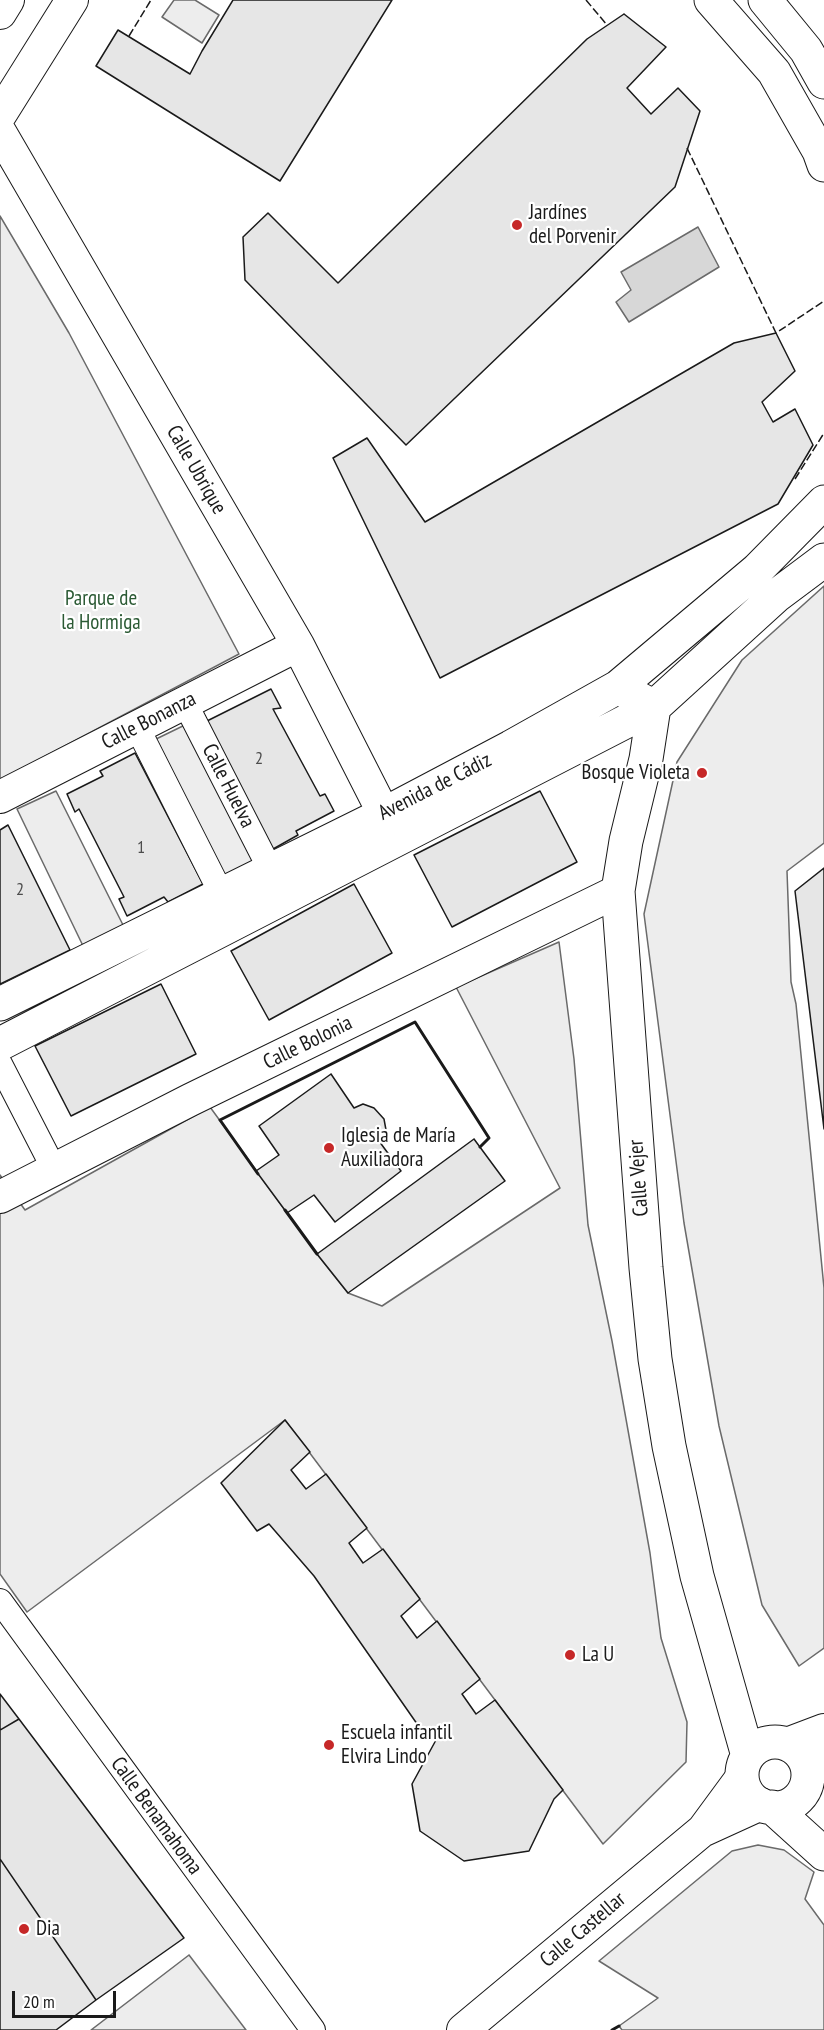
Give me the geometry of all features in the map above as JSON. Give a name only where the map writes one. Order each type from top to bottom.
[{"type":"street","points":[[0,13],[8,0]]},
{"type":"street","points":[[0,115],[72,0]]},
{"type":"street","points":[[711,0],[774,72],[824,165]]},
{"type":"street","points":[[765,0],[806,50],[824,82]]},
{"type":"street","name":"Calle Ubrique","points":[[0,132],[298,645],[384,814]]},
{"type":"street","name":"Avenida de Cádiz","points":[[0,1004],[384,814],[618,687],[757,570],[824,502]]},
{"type":"street","name":"Avenida de Cádiz","points":[[0,1044],[654,707],[776,596],[824,560]]},
{"type":"street","name":"Calle Vejer","points":[[683,632],[664,661],[646,759],[626,841],[618,891],[646,1268],[655,1359],[669,1446],[697,1576],[729,1686],[763,1755]]},
{"type":"street","name":"Calle Bonanza","points":[[0,797],[298,645]]},
{"type":"street","points":[[618,687],[654,707]]},
{"type":"street","name":"Calle Huelva","points":[[185,703],[270,869]]},
{"type":"street","points":[[137,727],[221,894]]},
{"type":"street","name":"Calle Bolonia","points":[[0,1197],[190,1100],[618,891]]},
{"type":"street","points":[[0,1064],[54,1170]]},
{"type":"street","name":"Calle Benamahoma","points":[[0,1601],[313,2030]]},
{"type":"street","points":[[824,1730],[763,1755],[745,1788],[752,1798],[766,1806],[824,1854]]},
{"type":"street","points":[[763,1755],[796,1749],[803,1756],[807,1766],[813,1771],[824,1842]]},
{"type":"street","name":"Calle Castellar","points":[[463,2030],[703,1830],[763,1755]]},
{"type":"street","points":[[766,1806],[784,1806],[793,1803],[801,1796],[813,1771]]},
{"type":"street","name":"Calle Castellar","points":[[703,1830],[766,1806]]},
{"type":"shaded area","points":[[174,0],[195,0],[219,15],[202,43],[162,17]]},
{"type":"shaded area","name":"Parque de la Hormiga","points":[[0,216],[69,333],[239,654],[0,780]]},
{"type":"shaded area","points":[[698,227],[719,267],[629,322],[616,302],[631,290],[621,272]]},
{"type":"shaded area","points":[[824,586],[824,843],[787,871],[791,982],[796,1004],[824,1288],[824,1648],[799,1666],[762,1605],[719,1426],[684,1223],[644,914],[677,762],[742,660]]},
{"type":"shaded area","points":[[189,723],[260,862],[221,880],[152,741]]},
{"type":"shaded area","points":[[56,791],[125,929],[85,950],[17,809]]},
{"type":"shaded area","points":[[559,942],[574,1059],[588,1225],[612,1341],[650,1553],[661,1638],[687,1722],[686,1762],[603,1844],[285,1420],[27,1612],[0,1574],[0,1175],[25,1210],[210,1107],[348,1293],[382,1306],[560,1188],[456,987]]},
{"type":"shaded area","points":[[758,1845],[784,1850],[814,1872],[805,1899],[824,1925],[824,2030],[622,2030],[619,2026],[658,1998],[599,1961],[732,1851]]},
{"type":"shaded area","points":[[189,1955],[246,2030],[91,2030]]},
{"type":"building","points":[[233,0],[392,0],[280,181],[96,66],[118,30],[190,74]]},
{"type":"building","name":"Jardínes del Porvenir","points":[[624,14],[666,47],[627,88],[651,114],[678,88],[700,111],[675,187],[406,445],[245,280],[243,237],[268,213],[338,283],[587,39]]},
{"type":"building","points":[[776,333],[795,371],[762,402],[773,422],[795,409],[813,445],[778,504],[440,678],[333,458],[367,438],[425,522],[734,343]]},
{"type":"building","points":[[271,689],[281,708],[273,709],[320,796],[325,794],[334,811],[296,831],[298,835],[266,853],[201,724]]},
{"type":"building","points":[[135,753],[203,884],[168,902],[164,897],[127,916],[119,899],[124,897],[79,809],[75,812],[67,794],[103,776],[100,771]]},
{"type":"building","points":[[540,791],[577,862],[452,927],[414,855]]},
{"type":"building","points":[[8,825],[70,950],[0,984],[0,830]]},
{"type":"building","points":[[824,868],[824,1129],[795,891]]},
{"type":"building","points":[[354,884],[392,953],[269,1020],[231,951]]},
{"type":"building","points":[[161,984],[196,1054],[71,1116],[35,1046]]},
{"type":"building","name":"Iglesia de María Auxiliadora","points":[[331,1074],[354,1108],[363,1104],[374,1108],[384,1119],[386,1130],[379,1141],[401,1171],[335,1222],[314,1195],[287,1213],[256,1171],[279,1155],[259,1126]]},
{"type":"building","points":[[474,1139],[505,1181],[348,1293],[317,1254]]},
{"type":"building","points":[[285,1420],[310,1452],[291,1470],[306,1489],[326,1474],[367,1528],[349,1543],[363,1563],[383,1549],[420,1599],[401,1616],[417,1638],[437,1621],[480,1679],[462,1694],[476,1714],[495,1700],[563,1790],[554,1799],[529,1851],[464,1861],[420,1831],[412,1784],[436,1740],[433,1727],[422,1731],[314,1576],[269,1524],[257,1531],[221,1483]]},
{"type":"building","points":[[0,1694],[19,1719],[0,1730]]},
{"type":"building","points":[[19,1719],[184,1938],[96,2000],[0,1859],[0,1730]]},
{"type":"building","name":"Dia","points":[[0,1859],[96,2000],[56,2030],[0,2030]]},
{"type":"fence","points":[[129,36],[151,0]]},
{"type":"fence","points":[[586,0],[607,25]]},
{"type":"fence","points":[[687,148],[776,333],[824,301]]},
{"type":"fence","points":[[795,479],[824,433]]},
{"type":"wall","points":[[258,1174],[220,1120],[415,1022],[489,1138],[480,1147]]},
{"type":"wall","points":[[285,1210],[317,1254]]},
{"type":"wall","points":[[612,2030],[619,2026]]},
{"type":"place","name":"Jardínes del Porvenir","points":[[517,225]]},
{"type":"place","name":"Bosque Violeta","points":[[702,773]]},
{"type":"place","name":"Iglesia de María Auxiliadora","points":[[329,1148]]},
{"type":"place","name":"La U","points":[[570,1655]]},
{"type":"place","name":"Escuela infantil Elvira Lindo","points":[[329,1745]]},
{"type":"place","name":"Dia","points":[[24,1929]]}]
